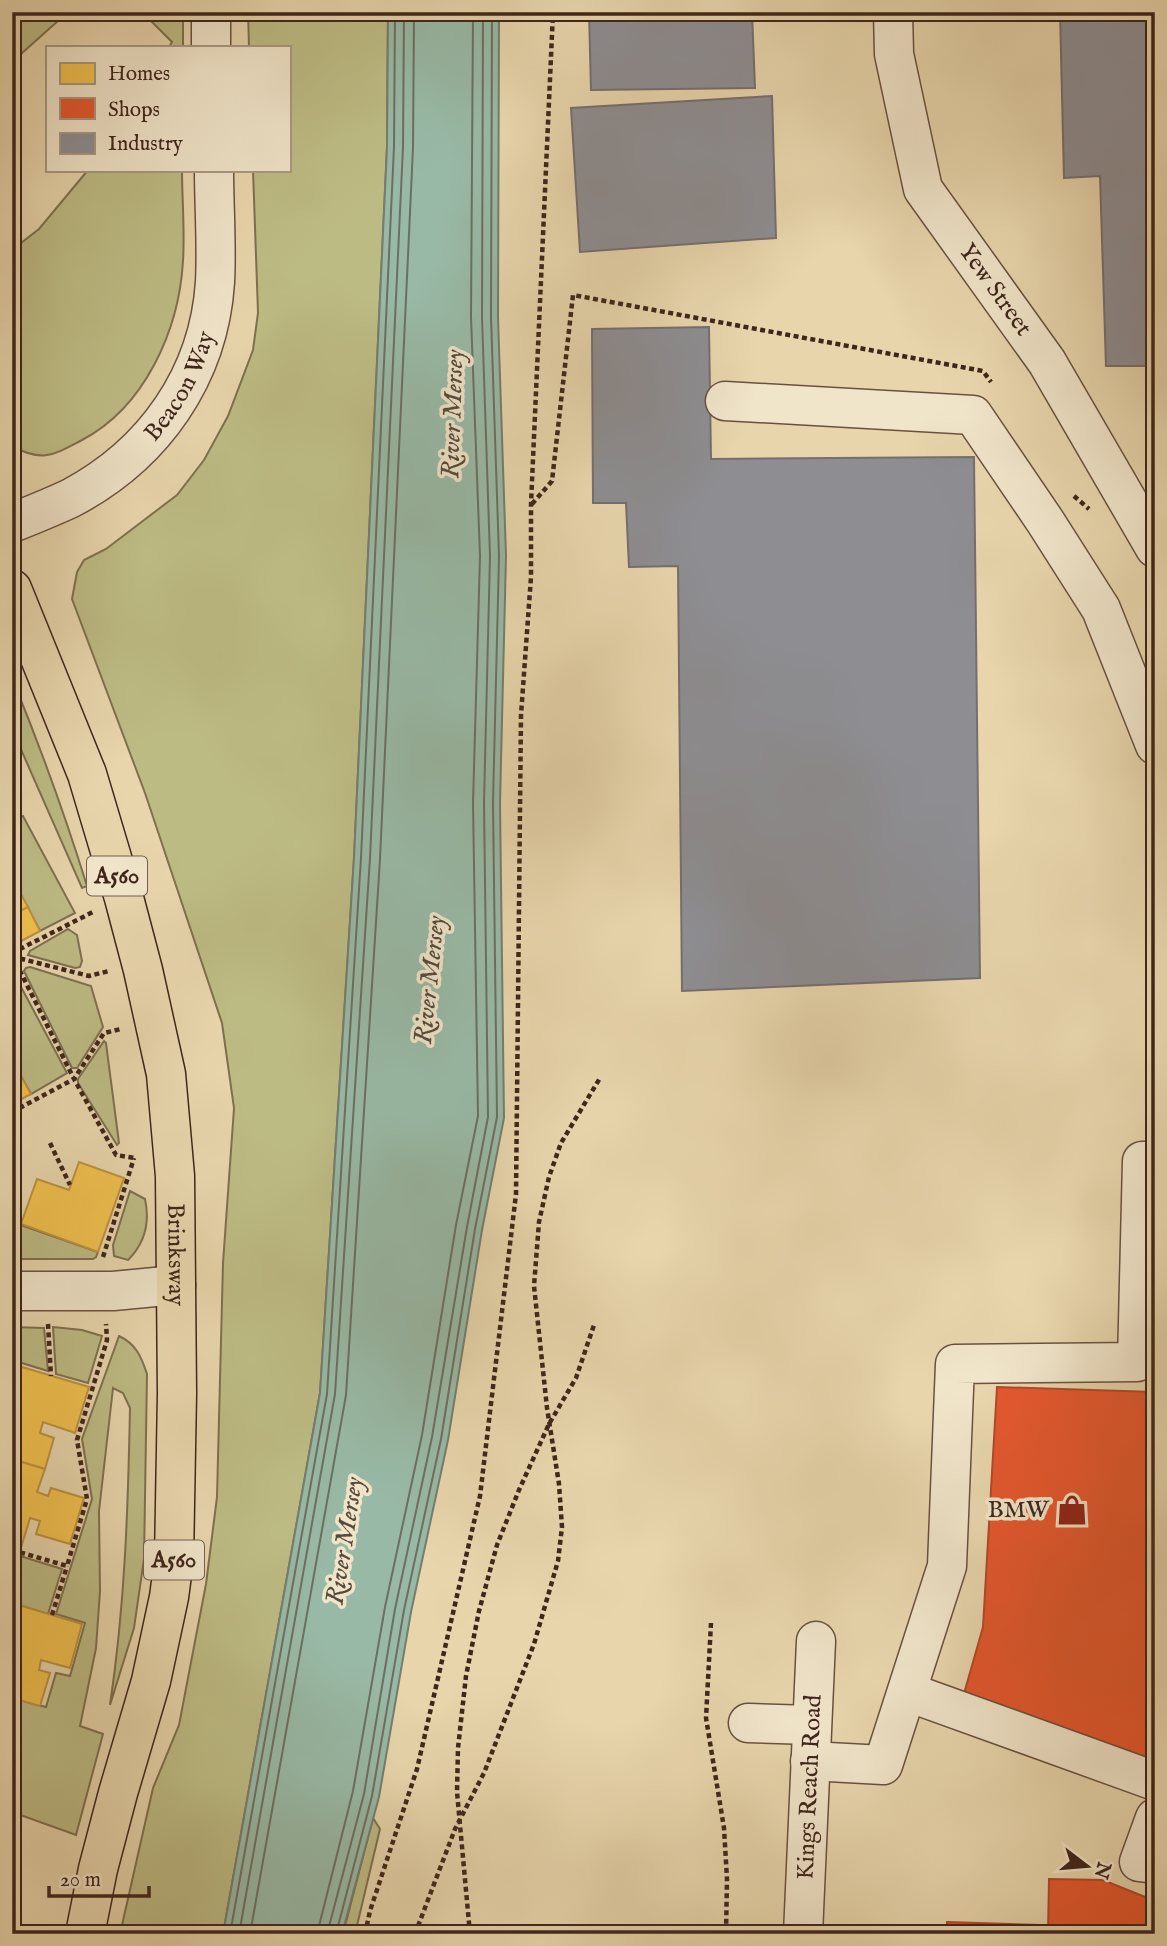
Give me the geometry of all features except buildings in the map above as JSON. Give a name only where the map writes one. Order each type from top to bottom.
[{"type":"main road","name":"Brinksway","points":[[12,589],[87,774],[124,898],[166,1074],[173,1155],[177,1393],[174,1547],[169,1597],[151,1681],[118,1793],[85,1934]]},
{"type":"street","points":[[211,12],[211,46]]},
{"type":"street","name":"Yew Street","points":[[893,12],[894,54],[923,189],[1047,362],[1155,548]]},
{"type":"street","name":"Beacon Way","points":[[12,523],[72,497],[119,466],[156,432],[186,388],[207,328],[215,283],[214,172]]},
{"type":"street","points":[[725,401],[973,415],[1101,609],[1155,745]]},
{"type":"street","points":[[748,1723],[883,1765],[947,1566],[955,1364],[1137,1362],[1142,1161],[1155,1161]]},
{"type":"street","points":[[29,1292],[102,1291],[176,1285]]},
{"type":"street","name":"Kings Reach Road","points":[[803,1934],[816,1641]]},
{"type":"street","points":[[908,1692],[1155,1782]]},
{"type":"street","points":[[1147,1863],[1155,1818]]},
{"type":"path","points":[[365,1934],[370,1911],[417,1769],[480,1496],[516,1194],[521,715],[531,577],[531,504],[553,12]]},
{"type":"path","points":[[12,954],[124,898]]},
{"type":"path","points":[[12,954],[89,976],[141,963]]},
{"type":"path","points":[[12,954],[74,1079],[116,1155],[134,1158],[173,1155]]},
{"type":"path","points":[[12,1112],[74,1079],[104,1033],[155,1022]]},
{"type":"path","points":[[415,1934],[460,1819],[484,1773],[530,1654],[558,1561],[562,1527],[559,1484],[549,1424],[534,1286],[539,1223],[549,1177],[561,1143],[600,1078]]},
{"type":"path","points":[[50,1143],[71,1185]]},
{"type":"path","points":[[52,1615],[87,1499],[77,1440],[107,1340],[100,1265],[134,1158]]},
{"type":"path","points":[[29,1292],[51,1376]]},
{"type":"path","points":[[470,1934],[457,1792],[458,1748],[466,1676],[479,1611],[497,1545],[519,1490],[549,1424],[576,1378],[594,1325]]},
{"type":"path","points":[[12,1550],[67,1566]]},
{"type":"path","points":[[711,1623],[706,1718],[724,1828],[726,1934]]},
{"type":"shaded area","points":[[12,12],[68,12],[12,62]]},
{"type":"shaded area","points":[[142,12],[183,12],[183,46],[170,46],[172,42]]},
{"type":"shaded area","points":[[248,12],[388,12],[387,147],[354,858],[320,1393],[223,1934],[120,1934],[153,1788],[179,1725],[206,1584],[217,1497],[223,1263],[234,1108],[222,1023],[145,793],[72,599],[77,572],[84,560],[106,549],[177,495],[204,460],[228,416],[253,350],[258,313],[253,172],[290,172],[290,46],[249,46]]},
{"type":"shaded area","points":[[86,172],[182,172],[184,250],[180,287],[166,339],[155,364],[124,408],[104,426],[55,453],[40,456],[12,446],[12,250],[39,229]]},
{"type":"shaded area","points":[[12,678],[70,833],[87,886],[82,888],[12,729]]},
{"type":"shaded area","points":[[12,794],[19,808],[14,811],[19,818],[23,816],[75,913],[40,931],[12,878]]},
{"type":"shaded area","points":[[68,929],[77,935],[82,961],[80,967],[28,955],[30,951]]},
{"type":"shaded area","points":[[30,967],[91,986],[103,1027],[77,1068],[72,1068],[24,971]]},
{"type":"shaded area","points":[[12,970],[67,1073],[31,1094],[12,1060]]},
{"type":"shaded area","points":[[104,1041],[119,1143],[117,1145],[78,1083],[78,1079]]},
{"type":"shaded area","points":[[130,1191],[145,1199],[147,1216],[139,1247],[128,1260],[114,1256],[113,1245]]},
{"type":"shaded area","points":[[12,1222],[98,1252],[93,1259],[12,1257]]},
{"type":"shaded area","points":[[12,1327],[44,1328],[48,1371],[12,1360],[15,1352],[12,1351]]},
{"type":"shaded area","points":[[53,1327],[82,1330],[102,1336],[88,1383],[56,1374]]},
{"type":"shaded area","points":[[119,1336],[137,1351],[147,1374],[144,1559],[134,1628],[110,1705],[125,1557],[130,1408],[123,1393],[113,1388],[99,1511],[100,1591],[96,1648],[80,1726],[103,1734],[76,1835],[12,1812],[12,1698],[46,1707],[56,1673],[70,1676],[85,1623],[56,1614],[92,1499],[82,1439]]},
{"type":"shaded area","points":[[20,1556],[62,1569],[48,1614],[12,1603],[12,1580]]},
{"type":"shaded area","points":[[373,1818],[380,1829],[355,1934],[343,1934]]},
{"type":"water","name":"River Mersey","points":[[388,12],[499,12],[498,317],[506,556],[500,803],[504,1118],[482,1230],[448,1440],[411,1612],[379,1797],[342,1934],[223,1934],[320,1393],[354,858],[387,147]]},
{"type":"place","name":"BMW","points":[[1072,1510]]}]
